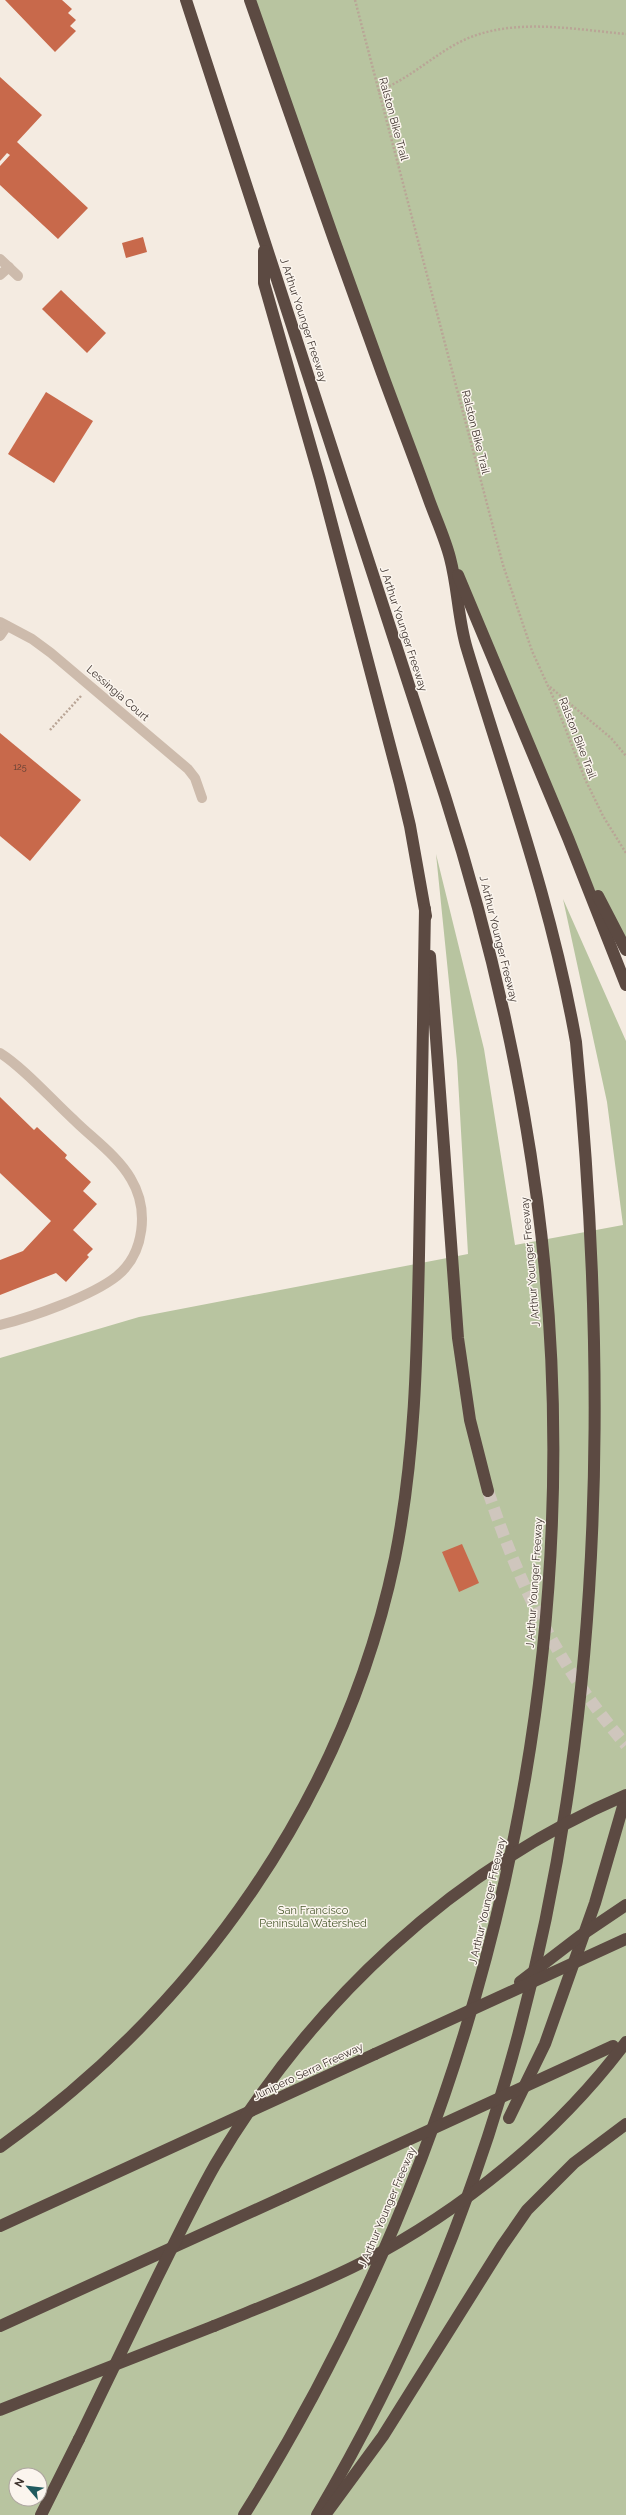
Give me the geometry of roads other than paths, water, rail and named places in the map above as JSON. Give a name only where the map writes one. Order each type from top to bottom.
[{"type":"highway","name":"J Arthur Younger Freeway","points":[[186,0],[451,817],[493,964],[518,1080],[538,1202],[549,1328],[553,1466],[546,1618],[531,1743],[510,1864],[478,1991],[439,2113],[378,2265],[320,2384],[244,2515]]},
{"type":"highway","points":[[250,0],[307,168],[450,556],[568,838],[626,985]]},
{"type":"highway","points":[[264,240],[264,283],[320,479],[400,784],[410,826],[425,909],[435,1003],[459,1352],[470,1420],[488,1491]]},
{"type":"highway","points":[[450,556],[464,641],[532,855],[562,972],[580,1061],[601,1214]]},
{"type":"highway","points":[[568,838],[626,950]]},
{"type":"highway","points":[[0,2147],[63,2099],[118,2051],[168,1999],[208,1952],[260,1881],[305,1804],[334,1745],[364,1670],[381,1616],[395,1558],[412,1441],[418,1285],[425,909]]},
{"type":"highway","points":[[493,2147],[524,2090],[545,2044],[595,1903],[626,1795]]},
{"type":"highway","points":[[41,2515],[185,2221],[214,2167],[261,2093],[314,2025],[354,1982],[397,1941],[466,1886],[545,1835],[626,1795]]},
{"type":"highway","points":[[578,1832],[584,1799]]},
{"type":"highway","points":[[502,1996],[580,1936],[626,1905]]},
{"type":"highway","name":"Junipero Serra Freeway","points":[[0,2226],[626,1939]]},
{"type":"highway","points":[[317,2515],[374,2415],[414,2334],[462,2226],[493,2147],[515,2082],[554,1943]]},
{"type":"highway","points":[[0,2326],[626,2041]]},
{"type":"highway","points":[[0,2410],[214,2326],[361,2263],[394,2244],[464,2199],[499,2173],[560,2118],[626,2041]]},
{"type":"highway","points":[[325,2515],[383,2436],[502,2246],[527,2210],[574,2163],[626,2124]]},
{"type":"street","points":[[0,259],[18,276]]},
{"type":"street","points":[[0,275],[9,267]]},
{"type":"street","points":[[0,636],[3,624]]},
{"type":"street","name":"Lessingia Court","points":[[3,624],[32,639],[56,657],[188,769],[194,778],[202,798]]},
{"type":"street","points":[[0,1053],[113,1158],[131,1178],[140,1199],[143,1220],[139,1240],[131,1259],[118,1275],[94,1290],[39,1312],[0,1325]]},
{"type":"tunnel","points":[[488,1491],[514,1560],[544,1625],[561,1656],[581,1686],[602,1716],[626,1745]]},
{"type":"park label","name":"San Francisco Peninsula Watershed","points":[[313,1916]]}]
